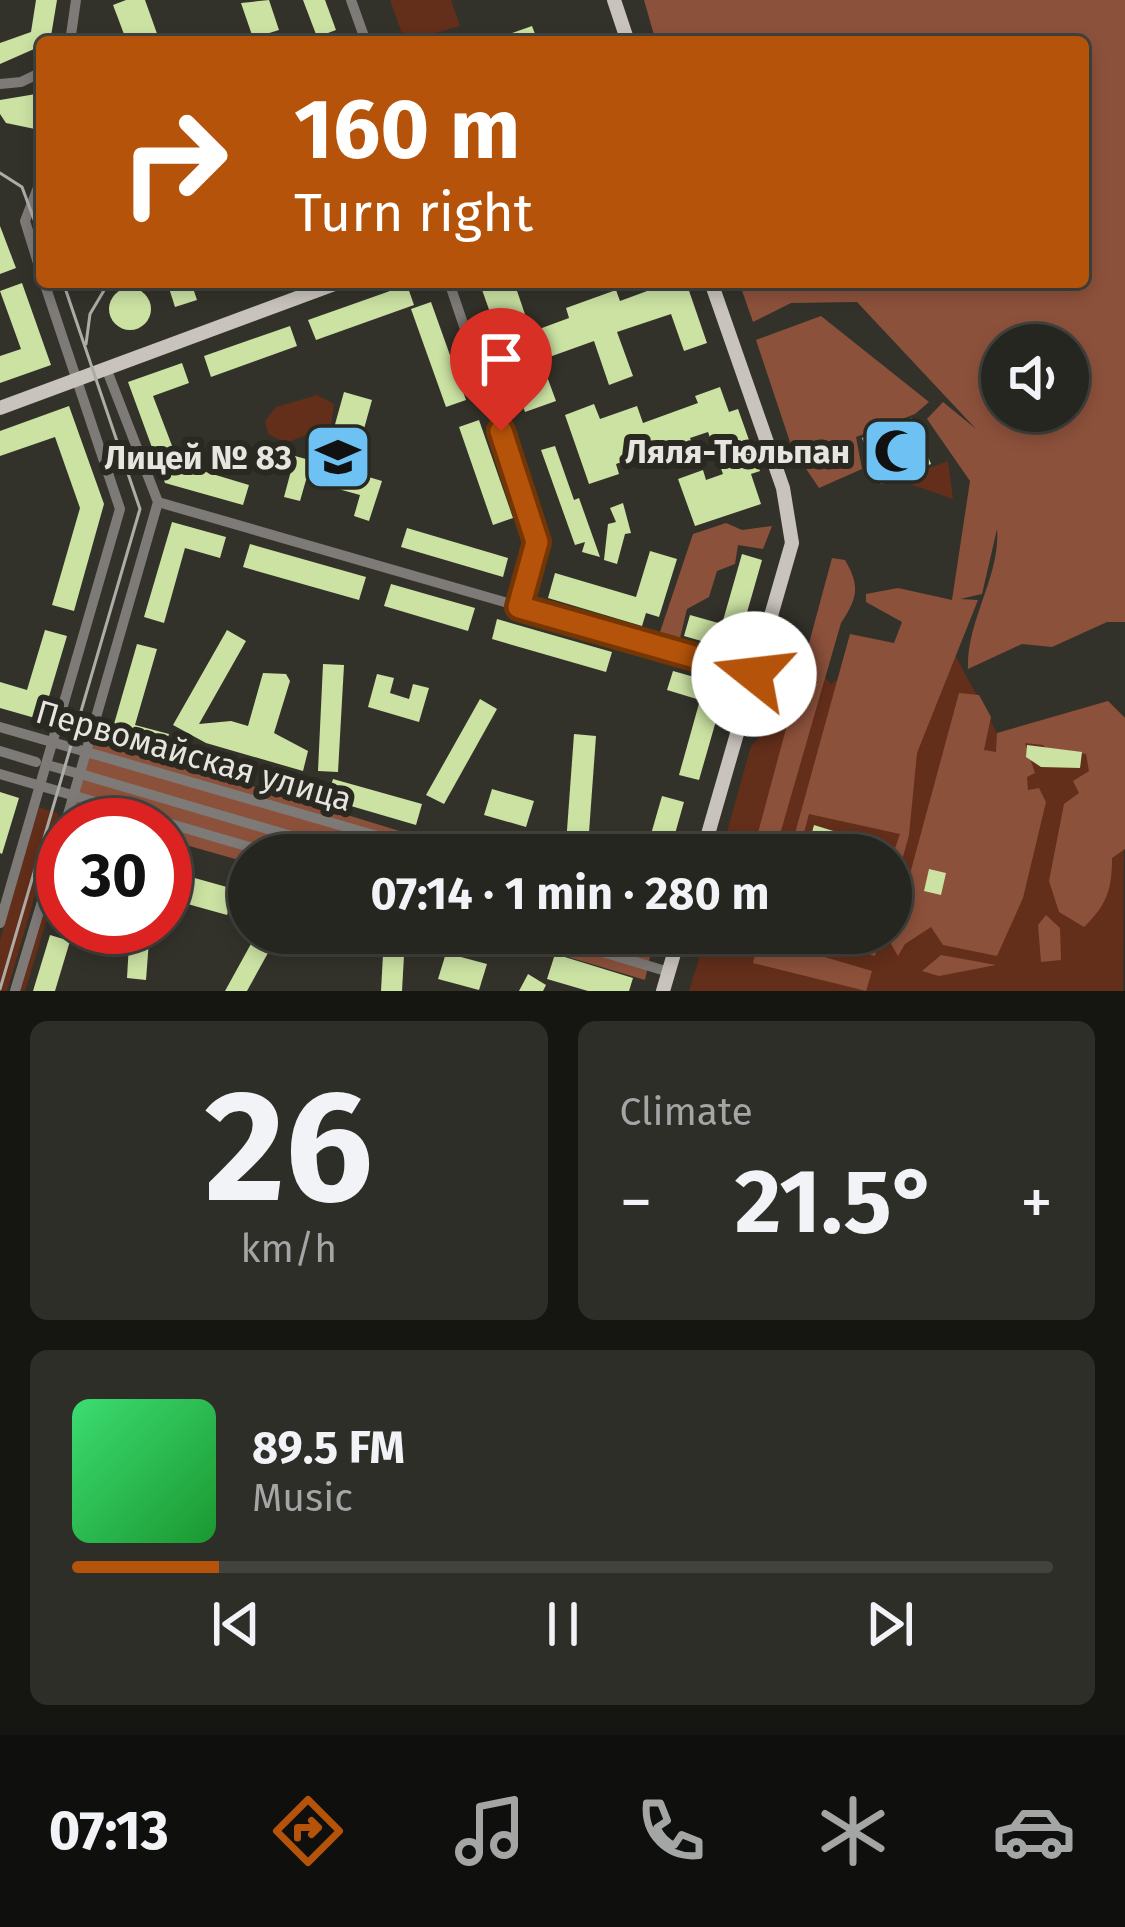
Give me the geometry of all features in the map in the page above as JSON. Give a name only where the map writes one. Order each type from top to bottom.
[{"type":"main road","points":[[614,0],[626,36]]},
{"type":"main road","points":[[0,408],[324,288]]},
{"type":"main road","points":[[708,834],[792,543],[790,517],[713,288]]},
{"type":"main road","points":[[663,991],[674,954]]},
{"type":"street","points":[[71,36],[76,0]]},
{"type":"street","points":[[351,0],[364,36]]},
{"type":"street","points":[[0,84],[36,74]]},
{"type":"street","points":[[36,193],[25,221],[36,256]]},
{"type":"street","points":[[0,923],[120,508],[46,288]]},
{"type":"street","points":[[451,288],[537,542],[519,607]]},
{"type":"street","points":[[73,798],[158,502],[106,368]]},
{"type":"street","points":[[158,502],[754,674]]},
{"type":"street","name":"Первомайская улица","points":[[0,727],[370,834]]},
{"type":"street","points":[[0,751],[36,762]]},
{"type":"street","points":[[51,766],[284,834]]},
{"type":"street","points":[[0,774],[228,841]]},
{"type":"street","points":[[15,991],[36,921]]},
{"type":"street","points":[[609,954],[669,972]]},
{"type":"shaded area","points":[[390,0],[451,0],[460,26],[426,36],[403,36]]},
{"type":"shaded area","points":[[644,0],[1125,0],[1125,622],[1107,622],[1052,647],[1022,644],[968,669],[972,633],[994,564],[997,529],[982,594],[960,599],[978,600],[917,753],[909,834],[809,814],[804,834],[795,834],[850,634],[894,643],[902,622],[866,602],[866,594],[898,588],[952,600],[970,481],[927,419],[943,402],[976,429],[857,302],[791,303],[753,322],[741,288],[1089,288],[1089,36],[654,36]]},
{"type":"shaded area","points":[[821,316],[929,402],[915,414],[856,437],[862,469],[819,488],[792,448],[756,340]]},
{"type":"shaded area","points":[[317,395],[334,404],[331,425],[286,443],[268,434],[265,421],[276,407]]},
{"type":"shaded area","points":[[948,461],[953,499],[913,485],[911,475]]},
{"type":"shaded area","points":[[726,523],[742,530],[772,526],[763,549],[738,545],[735,564],[717,571],[709,597],[687,609],[680,638],[659,635],[693,534]]},
{"type":"shaded area","points":[[832,558],[845,560],[855,585],[854,598],[841,623],[780,834],[758,834]]},
{"type":"shaded area","points":[[794,643],[831,684],[862,664],[955,655],[997,733],[1108,701],[1125,718],[1123,991],[689,991],[700,954],[912,954],[912,834],[726,834],[751,746],[766,730]]},
{"type":"shaded area","points":[[959,693],[979,695],[991,717],[984,750],[996,752],[997,733],[1108,701],[1125,718],[1125,849],[1112,858],[1107,896],[1084,927],[1059,912],[1049,881],[1064,804],[1079,793],[1073,781],[1089,771],[1086,754],[1062,750],[1052,756],[1043,745],[1025,743],[1035,773],[1027,777],[1028,790],[1039,788],[1046,802],[1023,898],[997,956],[943,945],[931,927],[912,939],[912,866]]},
{"type":"shaded area","points":[[95,738],[409,834],[228,834],[228,857],[192,847],[192,798],[77,798]]},
{"type":"shaded area","points":[[36,817],[36,892],[7,991],[0,991],[0,940]]},
{"type":"shaded area","points":[[1046,915],[1060,928],[1061,960],[1041,962],[1038,925]]},
{"type":"shaded area","points":[[36,933],[36,954],[25,991],[18,991]]},
{"type":"shaded area","points":[[558,954],[651,954],[645,980]]},
{"type":"shaded area","points":[[756,954],[814,954],[872,971],[866,991],[753,963]]},
{"type":"shaded area","points":[[941,955],[996,965],[939,976],[922,971]]},
{"type":"building","points":[[36,0],[57,0],[51,36],[36,36],[36,48],[0,64],[0,43],[31,32]]},
{"type":"building","points":[[145,0],[158,36],[125,36],[113,5]]},
{"type":"building","points":[[269,0],[279,30],[252,36],[241,3]]},
{"type":"building","points":[[303,0],[325,0],[336,30],[317,36]]},
{"type":"building","points":[[532,26],[536,36],[504,36]]},
{"type":"building","points":[[36,94],[36,128],[6,123],[0,100]]},
{"type":"building","points":[[0,226],[16,268],[0,274]]},
{"type":"building","points":[[22,283],[51,365],[0,383],[0,356],[21,349],[0,291]]},
{"type":"building","points":[[130,288],[145,294],[151,309],[145,324],[130,330],[115,324],[109,309],[115,294]]},
{"type":"building","points":[[169,288],[193,288],[197,300],[175,307]]},
{"type":"building","points":[[399,288],[408,288],[414,305],[316,340],[308,320]]},
{"type":"building","points":[[481,288],[516,288],[531,332],[569,318],[566,308],[616,290],[620,301],[655,288],[688,288],[707,343],[684,351],[671,314],[617,332],[633,376],[609,385],[594,341],[541,360],[556,401],[525,412]]},
{"type":"building","points":[[431,302],[466,400],[446,407],[411,309]]},
{"type":"building","points":[[290,326],[297,346],[211,377],[204,356]]},
{"type":"building","points":[[182,363],[189,383],[153,396],[179,464],[249,485],[243,505],[165,483],[128,382]]},
{"type":"building","points":[[720,387],[729,412],[738,409],[760,471],[751,474],[761,504],[695,526],[678,479],[703,470],[706,480],[723,474],[708,432],[690,438],[696,454],[673,462],[667,446],[616,464],[619,474],[589,484],[565,415],[594,404],[600,419],[637,406],[643,423],[698,403],[695,396]]},
{"type":"building","points":[[344,392],[372,400],[352,472],[382,481],[369,521],[354,516],[360,495],[306,480],[300,501],[284,497],[295,456],[324,464]]},
{"type":"building","points":[[69,406],[104,504],[74,611],[52,605],[80,508],[55,437],[0,456],[0,431]]},
{"type":"building","name":"Ляля-Тюльпан","points":[[912,418],[931,464],[881,484],[862,438]]},
{"type":"building","points":[[479,420],[513,518],[493,525],[459,427]]},
{"type":"building","points":[[555,446],[600,557],[582,552],[585,542],[575,545],[541,450]]},
{"type":"building","points":[[623,503],[631,533],[625,534],[617,564],[604,560],[608,524],[616,522],[610,508]]},
{"type":"building","points":[[172,522],[226,537],[220,558],[185,548],[164,623],[144,617]]},
{"type":"building","points":[[407,528],[508,558],[503,577],[401,547]]},
{"type":"building","points":[[250,544],[366,577],[359,600],[243,567]]},
{"type":"building","points":[[650,551],[677,559],[659,617],[646,613],[642,626],[548,598],[555,573],[636,597]]},
{"type":"building","points":[[742,554],[762,560],[736,651],[684,636],[690,615],[722,624]]},
{"type":"building","points":[[391,584],[475,608],[468,631],[384,606]]},
{"type":"building","points":[[497,619],[612,652],[606,672],[492,639]]},
{"type":"building","points":[[45,630],[67,636],[42,720],[0,708],[0,682],[27,690]]},
{"type":"building","points":[[227,630],[246,641],[199,724],[231,721],[248,726],[263,673],[286,674],[290,681],[274,733],[308,751],[303,771],[206,743],[173,725]]},
{"type":"building","points":[[137,644],[157,649],[135,725],[169,734],[163,753],[110,738]]},
{"type":"building","points":[[323,664],[344,665],[338,772],[318,771]]},
{"type":"building","points":[[673,671],[726,686],[699,780],[679,775],[700,700],[667,690]]},
{"type":"building","points":[[377,674],[394,678],[390,693],[409,699],[413,684],[429,688],[419,722],[368,707]]},
{"type":"building","points":[[480,699],[497,709],[444,804],[426,795]]},
{"type":"building","points":[[574,734],[596,736],[589,834],[567,834]]},
{"type":"building","points":[[1027,745],[1082,752],[1080,768],[1041,767],[1026,757]]},
{"type":"building","points":[[333,779],[422,804],[416,825],[327,799]]},
{"type":"building","points":[[492,789],[534,801],[526,827],[484,815]]},
{"type":"building","points":[[0,792],[19,798],[2,854],[0,853]]},
{"type":"building","points":[[662,796],[684,802],[675,834],[651,834]]},
{"type":"building","points":[[814,825],[843,834],[812,834]]},
{"type":"building","points":[[929,869],[946,873],[941,895],[924,891]]},
{"type":"building","points":[[192,877],[228,887],[227,915],[192,905]]},
{"type":"building","points":[[44,954],[66,954],[55,991],[33,991]]},
{"type":"building","points":[[128,954],[148,954],[146,980],[127,978]]},
{"type":"building","points":[[245,954],[267,954],[247,991],[225,991]]},
{"type":"building","points":[[383,954],[404,954],[402,991],[381,991]]},
{"type":"building","points":[[446,954],[487,964],[479,990],[438,979]]},
{"type":"building","points":[[555,954],[633,978],[629,991],[588,991],[547,979]]},
{"type":"building","points":[[528,974],[546,985],[543,991],[519,991]]},
{"type":"tram line","points":[[0,173],[22,187],[36,225]]},
{"type":"tram line","points":[[0,989],[140,509],[65,288]]},
{"type":"tram line","points":[[86,344],[90,314],[105,288]]},
{"type":"place","name":"Ляля-Тюльпан","points":[[896,451]]},
{"type":"place","name":"Лицей № 83","points":[[338,457]]},
{"type":"route","points":[[501,431],[537,542],[519,607],[754,674]]}]
